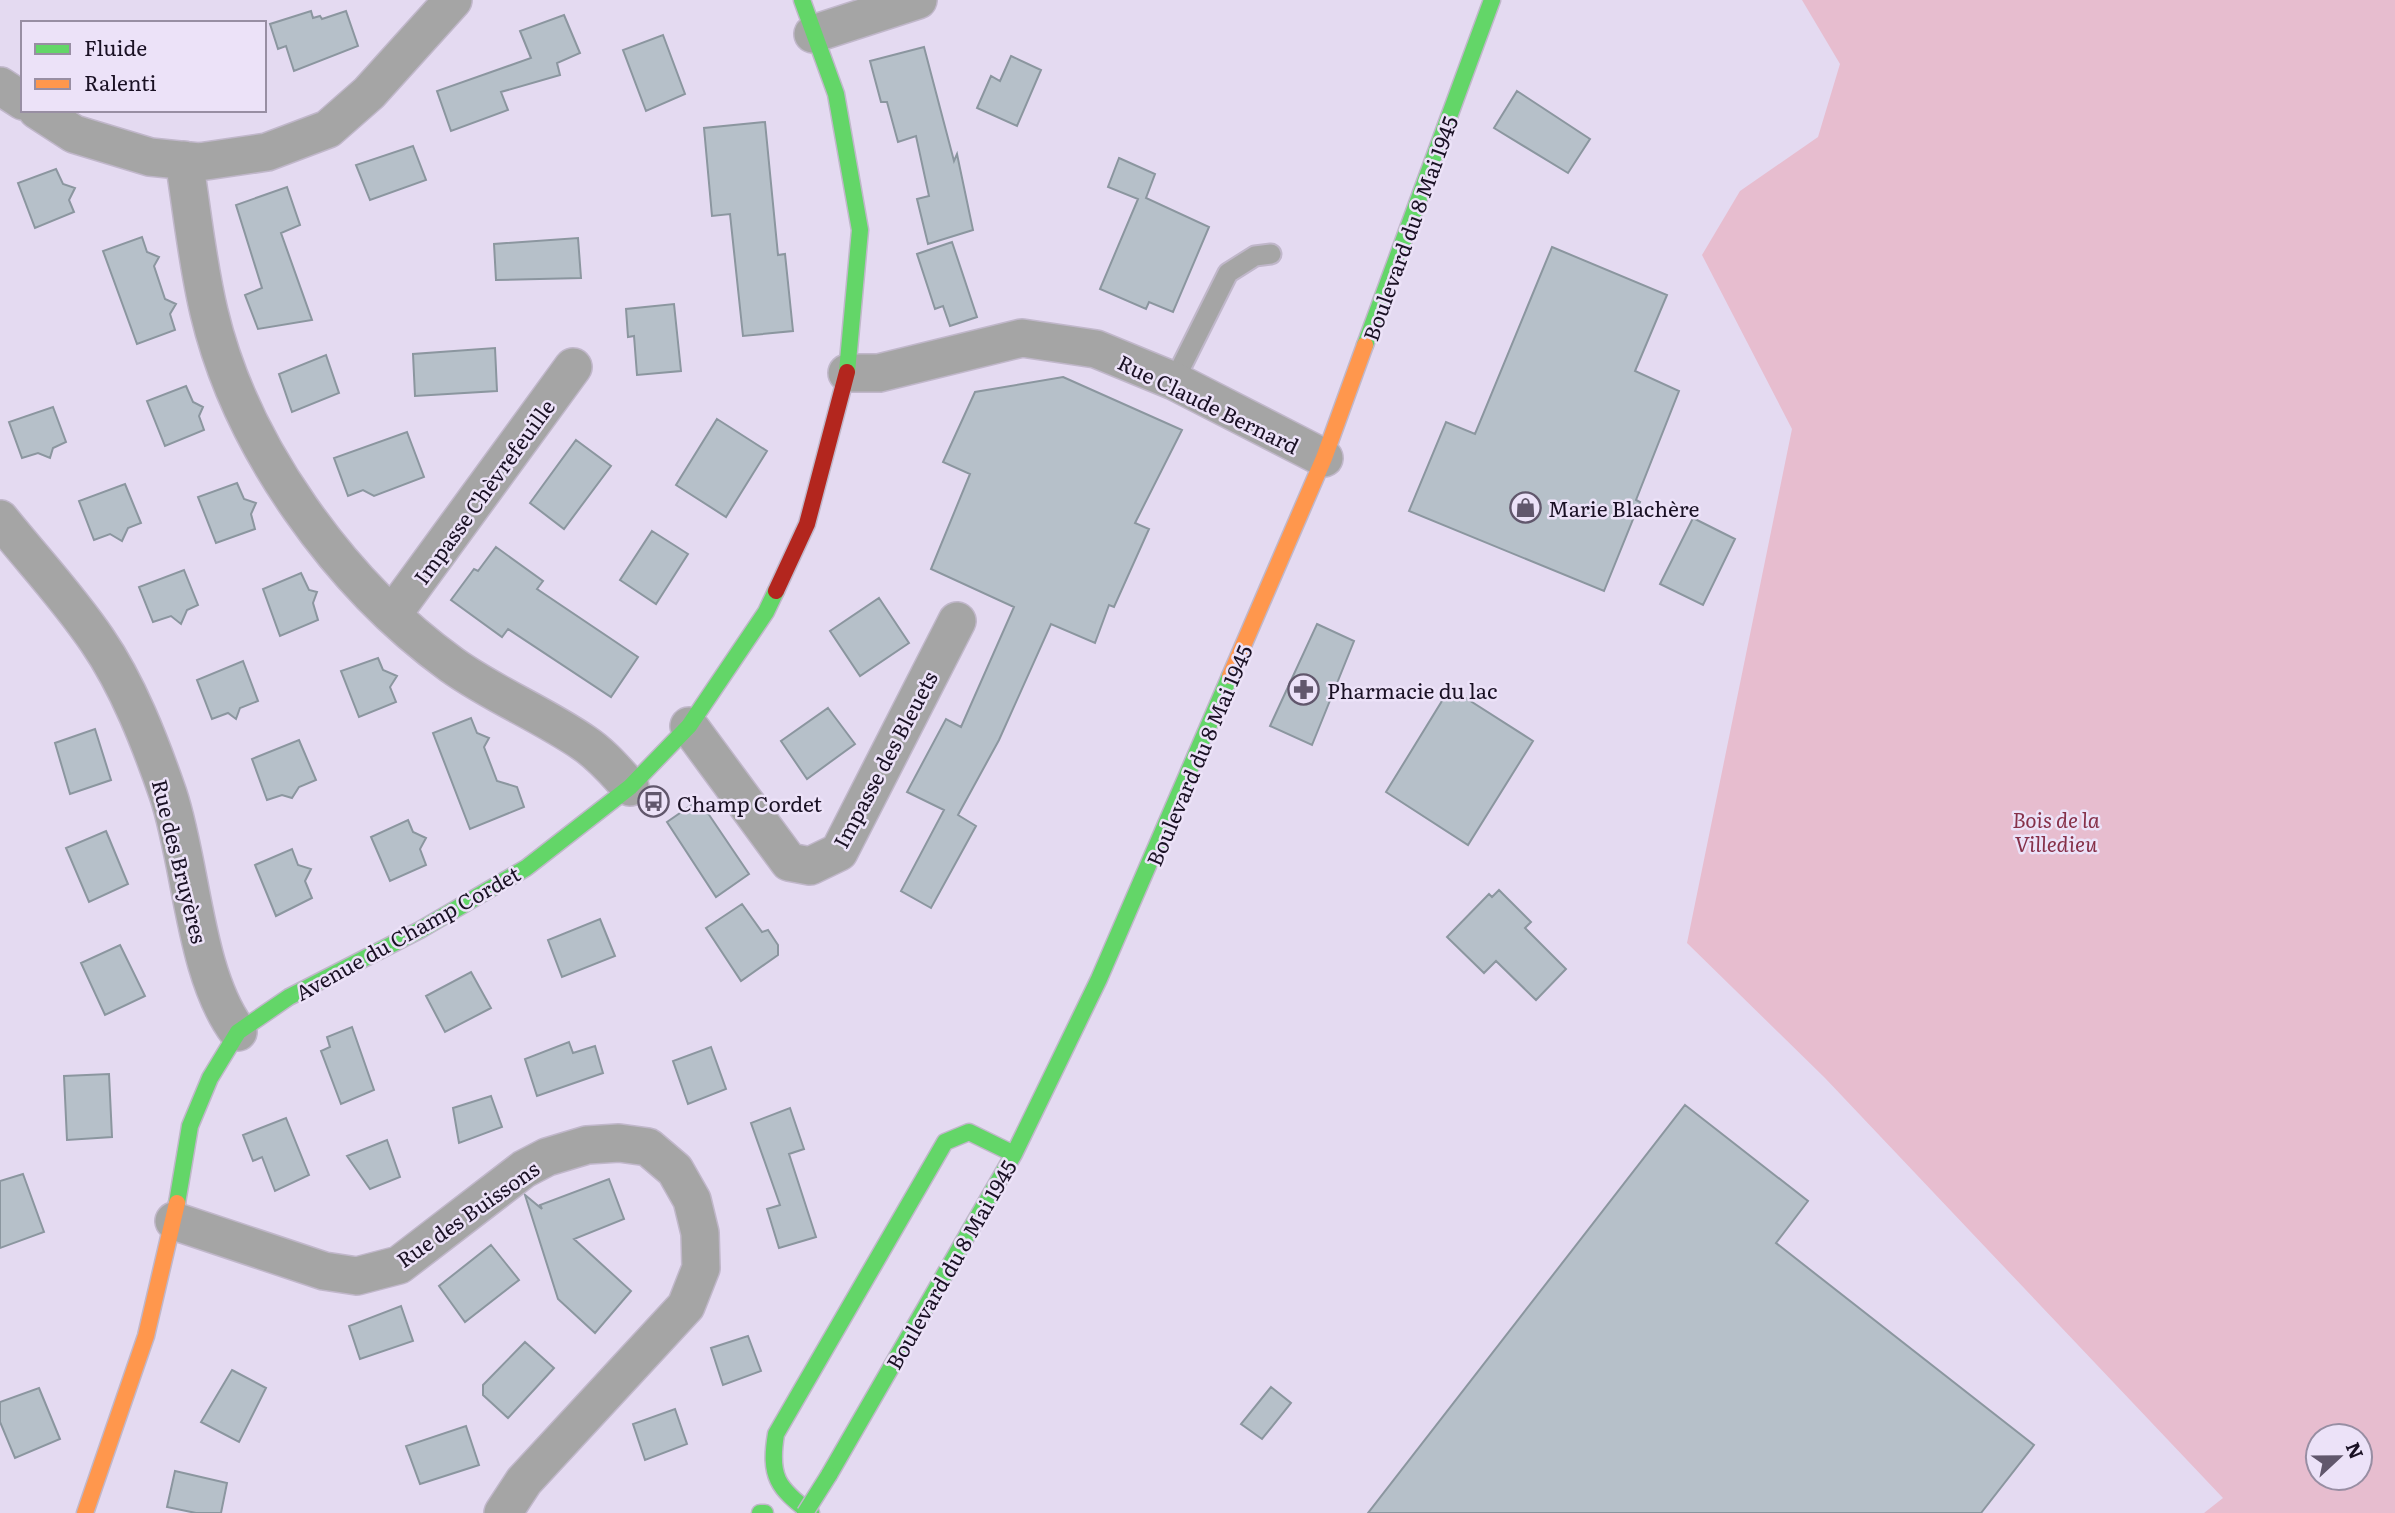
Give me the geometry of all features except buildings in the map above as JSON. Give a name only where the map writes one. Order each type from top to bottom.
[{"type":"street","points":[[40,112],[74,134],[150,157],[212,160],[267,152],[328,129],[369,93],[453,0]]},
{"type":"street","name":"Avenue du Champ Cordet","points":[[85,1513],[146,1336],[174,1221],[190,1126],[210,1078],[239,1032],[289,997],[420,930],[526,867],[630,787],[689,726],[766,612],[807,524],[847,373],[860,230],[836,94],[803,0]]},
{"type":"street","points":[[813,34],[918,0]]},
{"type":"street","name":"Boulevard du 8 Mai 1945","points":[[808,1513],[1014,1154],[1105,967],[1324,458],[1492,0]]},
{"type":"street","points":[[0,86],[21,100]]},
{"type":"street","points":[[184,160],[209,313],[254,429],[316,532],[392,615],[451,664],[492,692],[586,744],[630,787]]},
{"type":"street","name":"Rue Claude Bernard","points":[[847,373],[879,373],[1022,338],[1096,349],[1174,381],[1324,458]]},
{"type":"street","name":"Impasse Chèvrefeuille","points":[[392,615],[573,367]]},
{"type":"street","name":"Rue des Bruyères","points":[[0,519],[97,640],[138,718],[168,795],[207,960],[226,1016],[239,1032]]},
{"type":"street","name":"Impasse des Bleuets","points":[[689,726],[789,862],[810,866],[839,852],[957,621]]},
{"type":"street","points":[[808,1513],[788,1496],[771,1465],[776,1434],[851,1309],[945,1142],[969,1132],[1014,1154]]},
{"type":"street","name":"Rue des Buissons","points":[[174,1221],[312,1268],[357,1276],[399,1265],[524,1169],[547,1157],[587,1145],[619,1143],[648,1147],[675,1170],[692,1200],[700,1233],[701,1268],[686,1306],[524,1480],[503,1513]]},
{"type":"lane","points":[[1174,381],[1228,273],[1255,256],[1271,254]]},
{"type":"green space","name":"Bois de la Villedieu","points":[[1802,0],[2395,0],[2395,1513],[2204,1513],[2223,1498],[1825,1078],[1687,943],[1792,429],[1702,255],[1740,191],[1818,137],[1840,64]]},
{"type":"traffic: fast","points":[[802,0],[836,94],[860,230],[847,372]]},
{"type":"traffic: fast","points":[[1365,345],[1492,0]]},
{"type":"traffic: fast","points":[[177,1203],[190,1126],[210,1078],[238,1032],[289,997],[420,930],[526,868],[630,787],[689,726],[766,612],[776,591]]},
{"type":"traffic: fast","points":[[829,1475],[1014,1154],[1099,979],[1230,676]]},
{"type":"traffic: fast","points":[[811,1513],[790,1496],[778,1480],[774,1461],[776,1434],[945,1142],[969,1132],[1014,1154]]},
{"type":"traffic: fast","points":[[805,1513],[829,1475]]},
{"type":"traffic: fast","points":[[760,1513],[765,1513]]},
{"type":"traffic: slow","points":[[1230,676],[1324,458],[1365,345]]},
{"type":"traffic: slow","points":[[85,1513],[146,1336],[177,1203]]},
{"type":"traffic: jam","points":[[776,591],[807,524],[847,372]]},
{"type":"place","name":"Marie Blachère","points":[[1525,507]]},
{"type":"place","name":"Pharmacie du lac","points":[[1304,689]]},
{"type":"place","name":"Champ Cordet","points":[[654,802]]}]
